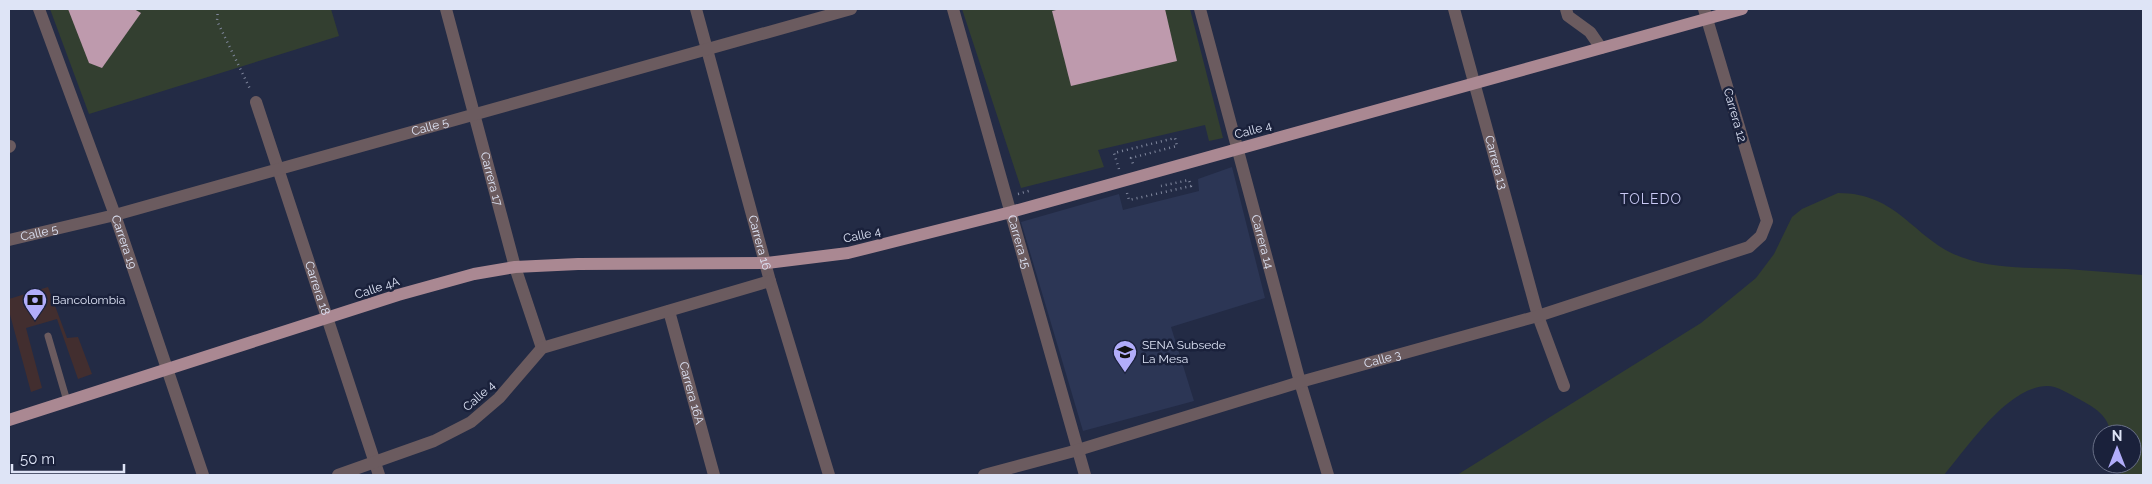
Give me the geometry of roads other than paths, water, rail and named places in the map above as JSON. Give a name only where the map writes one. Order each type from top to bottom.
[{"type":"main road","name":"Calle 4","points":[[767,263],[848,253],[1010,212],[1601,48],[1706,14],[1742,9]]},
{"type":"main road","name":"Calle 4A","points":[[9,420],[407,292],[474,274],[515,267],[578,264],[767,263]]},
{"type":"street","name":"Carrera 19","points":[[39,9],[115,215],[203,475]]},
{"type":"street","name":"Carrera 17","points":[[446,9],[515,267],[542,348]]},
{"type":"street","name":"Carrera 16","points":[[696,9],[767,263],[770,281],[829,475]]},
{"type":"street","name":"Calle 5","points":[[9,240],[115,215],[851,9]]},
{"type":"street","name":"Carrera 15","points":[[953,9],[1085,475]]},
{"type":"street","name":"Carrera 14","points":[[1200,9],[1236,149],[1300,382],[1328,475]]},
{"type":"street","name":"Carrera 13","points":[[1454,9],[1538,316],[1564,386]]},
{"type":"street","points":[[1566,9],[1568,16],[1590,32],[1601,48]]},
{"type":"street","name":"Carrera 12","points":[[1706,14],[1766,221]]},
{"type":"street","name":"Carrera 18","points":[[256,102],[379,475]]},
{"type":"street","name":"Calle 3","points":[[984,475],[1078,450],[1300,382],[1538,316],[1749,246],[1761,236],[1766,221]]},
{"type":"street","points":[[542,348],[770,281]]},
{"type":"street","name":"Carrera 16A","points":[[669,311],[714,475]]},
{"type":"street","name":"Calle 4","points":[[338,475],[434,441],[471,422],[499,398],[542,348]]},
{"type":"lane","points":[[48,336],[67,401]]},
{"type":"place","name":"Bancolombia","points":[[35,321]]},
{"type":"place","name":"SENA Subsede La Mesa","points":[[1125,373]]},
{"type":"district","name":"TOLEDO","points":[[1651,199]]}]
